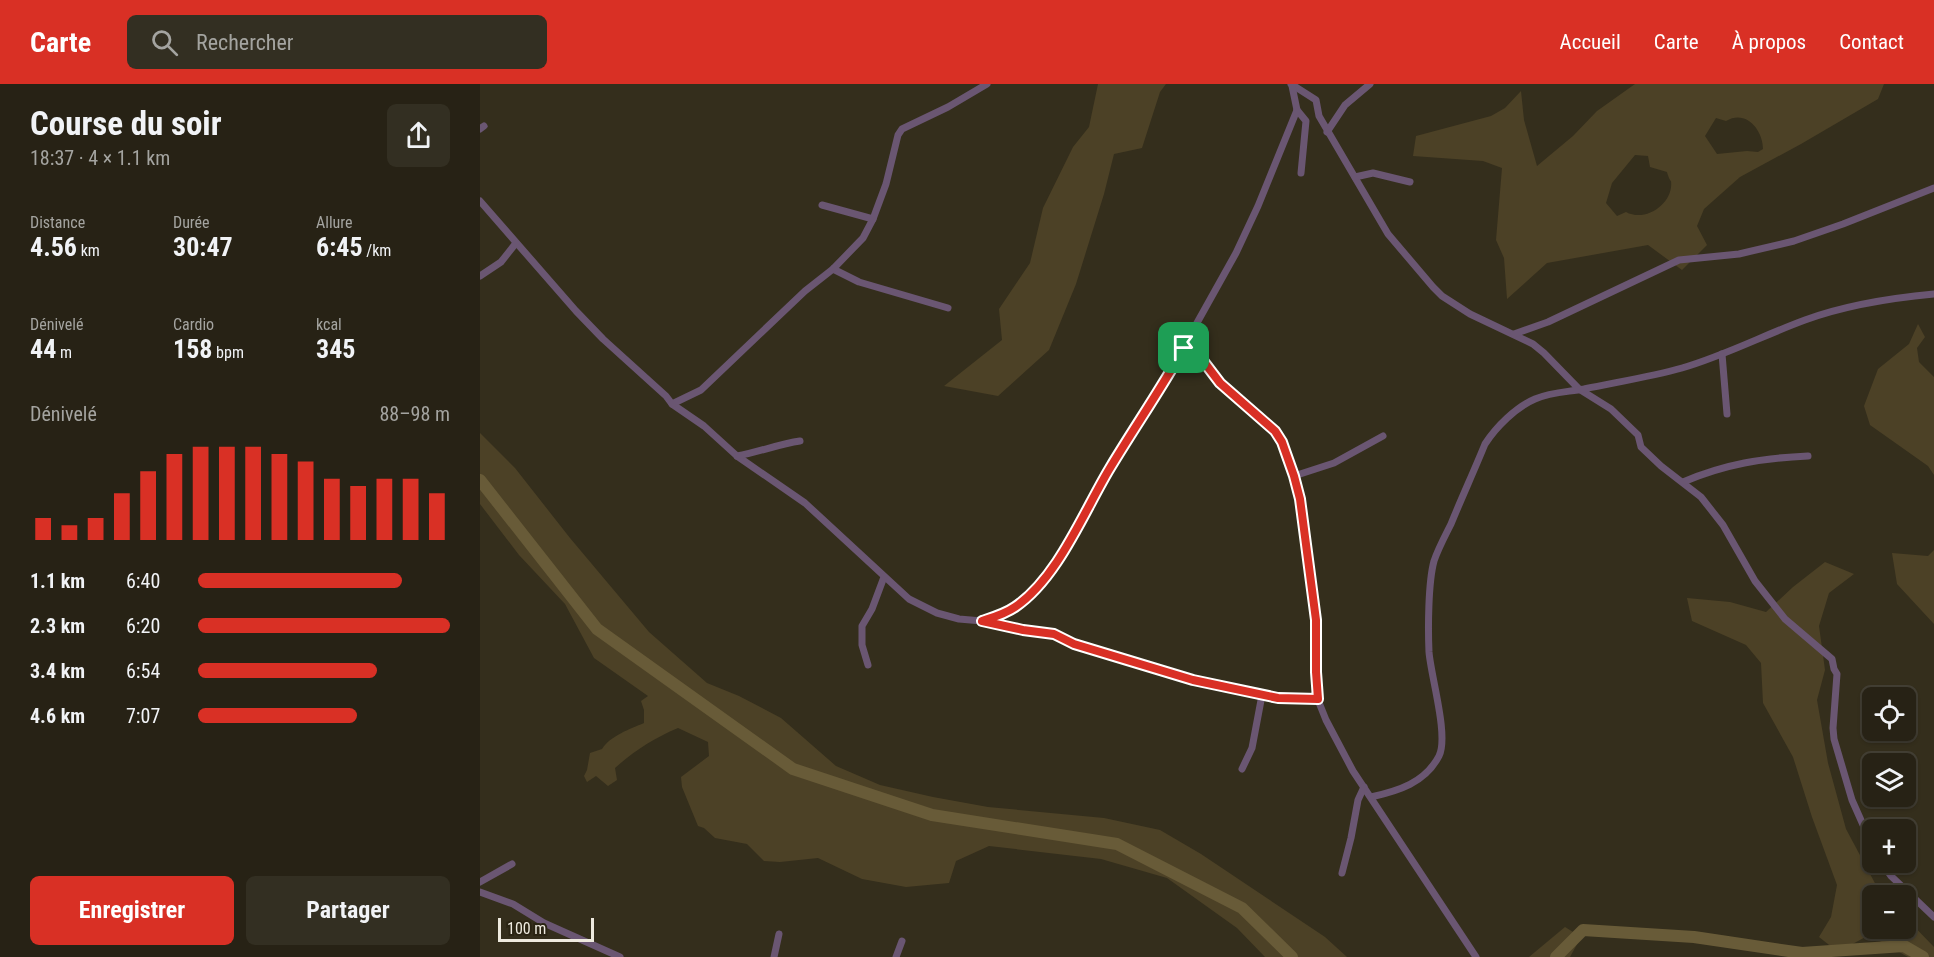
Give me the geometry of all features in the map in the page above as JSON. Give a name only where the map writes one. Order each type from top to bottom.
[{"type":"street","points":[[672,404],[701,390],[863,238],[886,184],[900,132],[987,84]]},
{"type":"street","points":[[1327,132],[1345,105],[1370,84]]},
{"type":"street","points":[[1292,85],[1316,100],[1319,116],[1327,132],[1388,234],[1433,287],[1442,296],[1470,314],[1533,344],[1579,389],[1611,410],[1638,435],[1641,447],[1701,497],[1720,521],[1755,581],[1785,619],[1832,659],[1837,674],[1834,739],[1852,800],[1862,822]]},
{"type":"street","points":[[1292,85],[1297,110],[1306,121],[1301,173]]},
{"type":"street","points":[[982,621],[999,616],[1024,600],[1044,579],[1071,537],[1184,348],[1248,229],[1297,110]]},
{"type":"street","points":[[1355,177],[1373,173],[1410,182]]},
{"type":"street","points":[[1514,334],[1548,322],[1679,260],[1739,254],[1794,241],[1934,188]]},
{"type":"street","points":[[480,201],[603,339],[672,404],[704,426],[737,456],[805,503],[909,599],[930,610],[959,619],[1054,634],[1074,644],[1193,680],[1278,698],[1318,699]]},
{"type":"street","points":[[822,206],[873,219]]},
{"type":"street","points":[[480,276],[501,262],[516,243]]},
{"type":"street","points":[[832,269],[860,282],[948,308]]},
{"type":"street","points":[[1371,797],[1401,790],[1432,766],[1440,755],[1442,730],[1431,669],[1429,637],[1433,567],[1485,444],[1494,432],[1530,402],[1562,391],[1663,373],[1700,363],[1807,319],[1876,302],[1934,294]]},
{"type":"street","points":[[1184,348],[1201,358],[1220,383],[1280,436],[1300,499],[1316,620],[1318,699],[1326,720],[1353,771],[1476,957]]},
{"type":"street","points":[[1722,354],[1727,414]]},
{"type":"street","points":[[1294,476],[1334,463],[1383,436]]},
{"type":"street","points":[[737,456],[756,453],[778,444],[800,441]]},
{"type":"street","points":[[1683,482],[1720,468],[1774,458],[1808,456]]},
{"type":"street","points":[[868,665],[862,645],[862,626],[872,609],[884,577]]},
{"type":"street","points":[[1242,769],[1252,748],[1262,695]]},
{"type":"street","points":[[1342,873],[1358,800],[1364,787]]},
{"type":"street","points":[[480,882],[512,864]]},
{"type":"street","points":[[1889,873],[1934,917]]},
{"type":"street","points":[[480,892],[513,904],[544,923],[620,957]]},
{"type":"street","points":[[774,957],[779,934]]},
{"type":"street","points":[[896,957],[902,941]]},
{"type":"shaded area","points":[[1098,84],[1166,84],[1160,92],[1142,148],[1114,154],[1076,284],[1049,350],[998,396],[944,386],[1002,340],[999,309],[1030,263],[1043,208],[1073,147],[1089,127]]},
{"type":"shaded area","points":[[1635,84],[1884,84],[1878,99],[1740,177],[1704,209],[1697,226],[1707,245],[1682,270],[1648,245],[1547,263],[1507,299],[1504,258],[1496,240],[1502,168],[1483,161],[1413,156],[1416,136],[1491,116],[1505,108],[1521,91],[1524,120],[1537,166],[1573,136],[1597,111]],"holes":[[[1716,118],[1726,121],[1740,118],[1752,123],[1760,135],[1763,149],[1758,152],[1717,154],[1705,136]],[[1635,155],[1648,156],[1650,167],[1667,172],[1671,181],[1671,189],[1663,203],[1650,213],[1634,215],[1626,212],[1617,216],[1606,203],[1612,183]]]},
{"type":"shaded area","points":[[1918,324],[1925,337],[1917,348],[1919,362],[1934,377],[1934,475],[1928,466],[1870,425],[1864,406],[1878,369],[1909,344]]},
{"type":"shaded area","points":[[480,433],[515,468],[649,632],[707,683],[739,696],[781,718],[836,766],[880,785],[933,797],[988,807],[1104,818],[1160,830],[1201,854],[1325,937],[1347,957],[1265,957],[1237,928],[1167,878],[1101,859],[989,846],[956,861],[949,883],[906,887],[862,879],[818,858],[780,862],[764,861],[747,844],[715,838],[704,828],[698,826],[682,787],[681,777],[709,756],[708,742],[678,728],[653,741],[622,762],[615,768],[617,780],[608,786],[596,776],[587,782],[584,776],[590,753],[602,749],[615,737],[644,723],[641,701],[648,696],[594,658],[565,604],[519,555],[480,504]]},
{"type":"shaded area","points":[[1934,550],[1934,624],[1897,584],[1892,553],[1928,556]]},
{"type":"shaded area","points":[[1825,562],[1854,574],[1829,593],[1819,626],[1825,670],[1817,700],[1828,763],[1846,829],[1862,859],[1862,873],[1870,873],[1876,885],[1862,885],[1862,939],[1838,952],[1819,937],[1831,917],[1837,885],[1793,757],[1763,703],[1761,663],[1746,645],[1692,621],[1687,598],[1730,602],[1766,612]]},
{"type":"shaded area","points":[[1565,927],[1581,937],[1570,957],[1529,957]]},
{"type":"shaded area","points":[[1916,928],[1934,947],[1934,957],[1908,957],[1876,939],[1916,939]]},
{"type":"waterway","points":[[480,480],[597,629],[793,769],[932,815],[1117,844],[1242,908],[1292,957]]},
{"type":"waterway","points":[[1556,957],[1583,930],[1694,937],[1802,953],[1904,946],[1923,957]]},
{"type":"route","points":[[1184,348],[1201,358],[1220,383],[1280,436],[1300,499],[1316,620],[1318,699],[1278,698],[1193,680],[1074,644],[1054,634],[982,621],[1014,608],[1044,579],[1184,348]]}]
